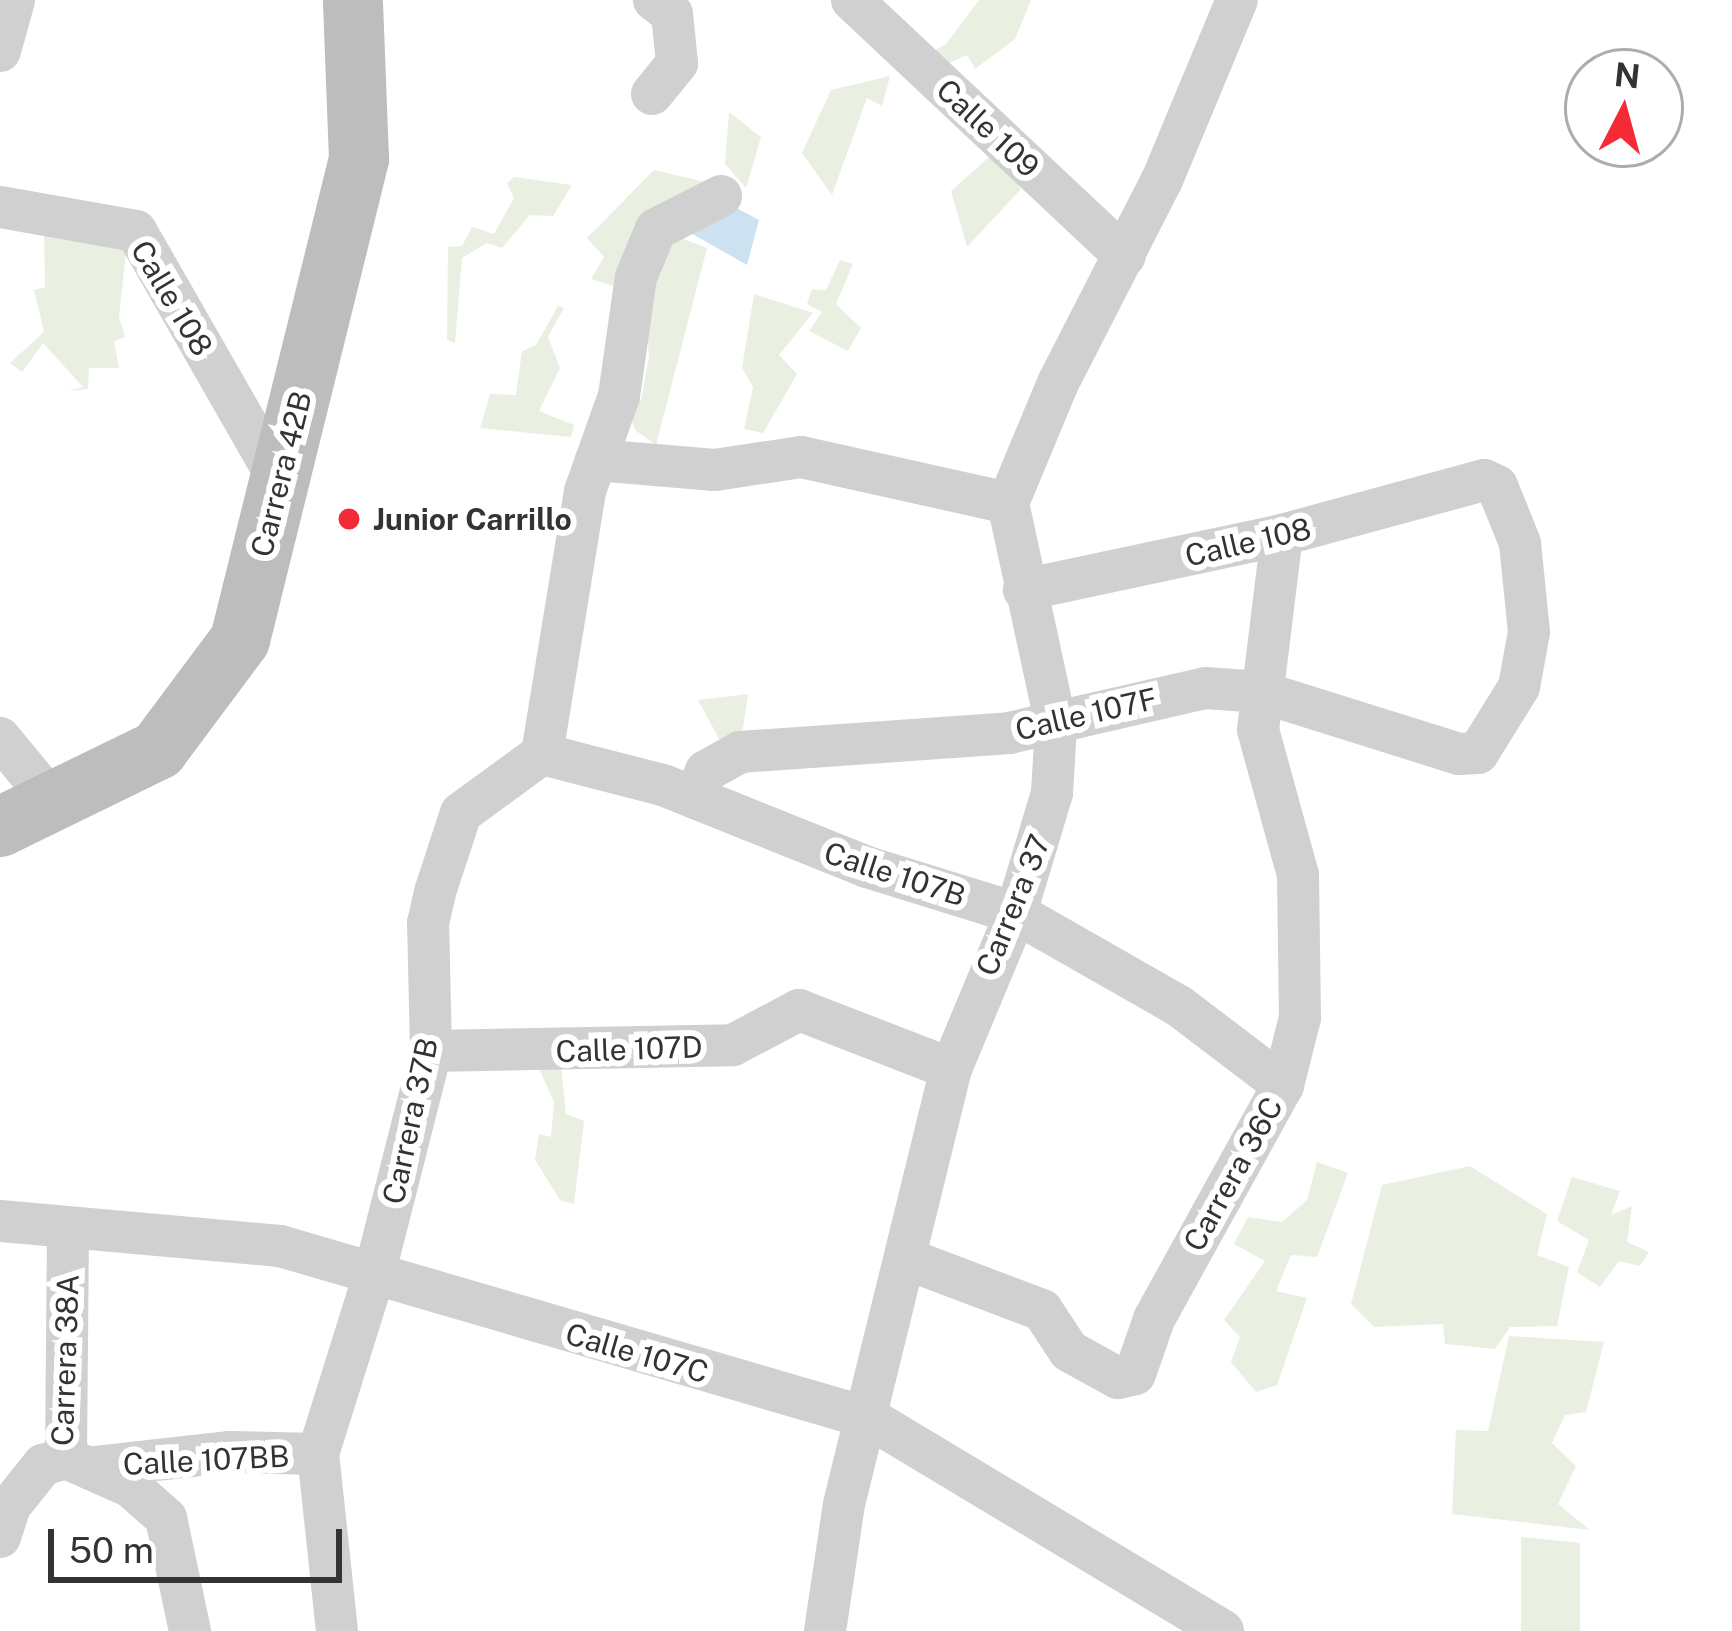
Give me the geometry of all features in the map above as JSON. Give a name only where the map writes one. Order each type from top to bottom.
[{"type":"street","points":[[0,51],[14,0]]},
{"type":"street","name":"Carrera 42B","points":[[26,814],[158,750],[239,640],[359,159],[353,0]]},
{"type":"street","name":"Calle 109","points":[[852,0],[1125,256]]},
{"type":"street","points":[[596,460],[715,470],[801,458],[1008,503],[1058,383],[1125,256],[1237,0]]},
{"type":"street","points":[[652,94],[677,62],[672,5]]},
{"type":"street","points":[[542,754],[596,460],[619,396],[636,277],[656,229],[721,196]]},
{"type":"street","name":"Calle 108","points":[[0,207],[136,231],[279,481]]},
{"type":"street","name":"Calle 108","points":[[1024,590],[1282,536],[1470,483],[1498,486],[1528,581],[1519,687],[1488,743]]},
{"type":"street","name":"Carrera 37","points":[[825,1631],[844,1504],[908,1259],[951,1069],[1016,913],[1052,794],[1056,725],[1008,503]]},
{"type":"street","name":"Carrera 36C","points":[[908,1259],[1042,1310],[1070,1351],[1130,1378],[1159,1308],[1283,1085],[1300,1018],[1304,945],[1298,875],[1260,743],[1261,692],[1282,536]]},
{"type":"street","name":"Calle 107F","points":[[695,798],[706,771],[740,752],[1056,725],[1206,688],[1261,692],[1459,754],[1488,743]]},
{"type":"street","points":[[0,738],[26,814]]},
{"type":"street","name":"Calle 107B","points":[[542,754],[695,798],[867,867],[1016,913],[1179,1006],[1283,1085]]},
{"type":"street","name":"Carrera 37B","points":[[338,1631],[318,1454],[373,1280],[431,1052],[428,923],[461,814],[542,754]]},
{"type":"street","name":"Calle 107D","points":[[431,1052],[733,1045],[800,1010],[951,1069]]},
{"type":"street","name":"Calle 107C","points":[[0,1221],[280,1246],[373,1280],[868,1418],[1099,1552],[1152,1614],[1223,1631]]},
{"type":"street","name":"Carrera 38A","points":[[0,1537],[10,1506],[43,1465],[80,1463],[68,1228]]},
{"type":"street","name":"Calle 107BB","points":[[80,1463],[230,1452],[318,1454]]},
{"type":"street","points":[[80,1463],[166,1518],[190,1631]]},
{"type":"green space","points":[[979,0],[1031,0],[1015,39],[975,69],[967,55],[938,68],[926,55],[946,44]]},
{"type":"green space","points":[[890,76],[882,106],[867,98],[832,195],[802,153],[831,90]]},
{"type":"green space","points":[[729,112],[761,137],[746,188],[725,164]]},
{"type":"green space","points":[[995,152],[1021,189],[967,247],[951,191]]},
{"type":"green space","points":[[654,170],[718,185],[623,289],[591,279],[604,257],[587,238]]},
{"type":"green space","points":[[514,177],[572,185],[553,216],[530,215],[502,248],[487,243],[462,258],[455,343],[447,340],[448,247],[462,246],[472,227],[494,234],[514,198],[507,183]]},
{"type":"green space","points":[[44,224],[127,243],[119,317],[125,337],[114,341],[119,368],[89,368],[88,389],[67,391],[83,387],[43,343],[22,372],[10,363],[44,332],[34,290],[45,287]]},
{"type":"green space","points":[[673,235],[707,248],[656,445],[635,430],[625,401],[641,401],[649,356],[644,301]]},
{"type":"green space","points":[[840,260],[853,264],[836,304],[861,328],[848,351],[809,331],[822,312],[807,304],[812,289],[826,290]]},
{"type":"green space","points":[[754,294],[813,313],[779,355],[797,374],[763,433],[744,429],[753,387],[742,368]]},
{"type":"green space","points":[[558,306],[564,308],[548,337],[560,368],[539,411],[574,425],[571,437],[480,428],[490,394],[516,395],[522,351],[536,345]]},
{"type":"green space","points":[[748,694],[740,748],[723,746],[698,700]]},
{"type":"green space","points":[[536,1062],[561,1065],[566,1114],[584,1121],[574,1204],[560,1200],[535,1160],[539,1134],[551,1137],[554,1102]]},
{"type":"green space","points":[[1317,1162],[1348,1173],[1317,1257],[1291,1255],[1276,1291],[1307,1298],[1277,1385],[1256,1392],[1231,1362],[1240,1337],[1224,1320],[1265,1261],[1234,1244],[1248,1217],[1282,1222],[1307,1200]]},
{"type":"green space","points":[[1470,1166],[1547,1214],[1537,1255],[1569,1267],[1557,1326],[1510,1327],[1495,1349],[1445,1344],[1443,1324],[1374,1327],[1351,1304],[1382,1185]]},
{"type":"green space","points":[[1572,1177],[1620,1191],[1611,1215],[1632,1206],[1627,1242],[1649,1252],[1640,1266],[1619,1261],[1600,1287],[1577,1272],[1589,1240],[1557,1221]]},
{"type":"green space","points":[[1509,1336],[1604,1342],[1586,1412],[1565,1415],[1552,1443],[1576,1466],[1558,1504],[1590,1530],[1452,1514],[1456,1430],[1488,1431]]},
{"type":"green space","points":[[1521,1537],[1580,1543],[1580,1631],[1521,1631]]},
{"type":"water","points":[[729,204],[759,220],[747,265],[682,228]]},
{"type":"place","name":"Junior Carrillo","points":[[349,519]]}]
